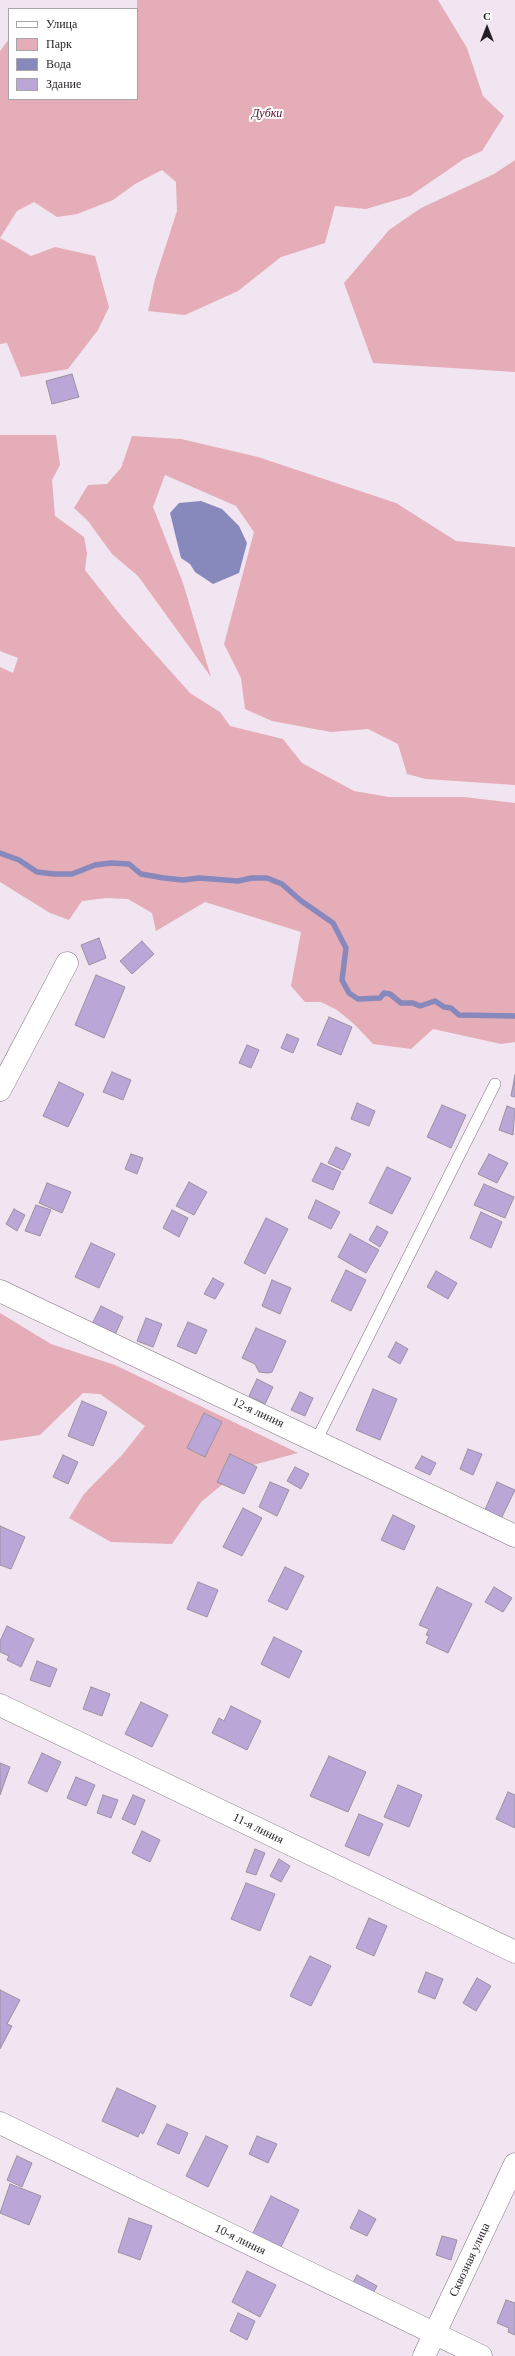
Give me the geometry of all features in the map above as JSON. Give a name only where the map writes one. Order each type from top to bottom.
[{"type":"street","points":[[0,1090],[67,963]]},
{"type":"street","name":"12-я линия","points":[[0,1291],[515,1536]]},
{"type":"street","name":"11-я линия","points":[[0,1705],[515,1952]]},
{"type":"street","name":"10-я линия","points":[[0,2123],[481,2356]]},
{"type":"street","name":"Сквозная улица","points":[[424,2356],[515,2164]]},
{"type":"lane","points":[[316,1441],[495,1084]]},
{"type":"green space","name":"Дубки","points":[[137,0],[438,0],[467,48],[483,96],[504,116],[482,151],[464,159],[410,196],[366,209],[335,206],[325,243],[281,257],[238,291],[185,315],[148,311],[155,279],[177,211],[176,182],[162,170],[135,184],[113,200],[77,214],[57,217],[34,202],[17,211],[0,238],[0,51],[8,40],[8,100],[138,100]]},
{"type":"green space","points":[[515,160],[515,372],[373,363],[344,283],[389,230],[421,208],[494,174]]},
{"type":"green space","points":[[0,238],[31,256],[55,247],[95,256],[109,307],[98,330],[68,369],[21,377],[7,343],[0,344]]},
{"type":"green space","points":[[0,435],[56,435],[60,465],[52,480],[55,516],[84,537],[87,553],[85,570],[122,617],[190,693],[220,712],[230,726],[283,739],[302,763],[354,791],[389,797],[464,797],[515,803],[515,1042],[501,1044],[433,1029],[411,1049],[373,1044],[354,1024],[337,1010],[321,1002],[305,1002],[291,986],[301,932],[205,902],[156,931],[152,913],[128,899],[106,898],[82,901],[69,920],[50,913],[0,882],[0,667],[13,673],[18,658],[0,651]]},
{"type":"green space","points":[[132,436],[181,439],[258,457],[396,503],[456,541],[515,547],[515,785],[426,779],[407,774],[398,744],[368,729],[331,732],[272,721],[245,709],[241,678],[224,644],[254,532],[236,506],[165,475],[153,507],[183,583],[211,677],[138,576],[112,554],[88,521],[74,508],[88,485],[107,484],[121,468]]},
{"type":"green space","points":[[0,1313],[51,1344],[115,1365],[298,1453],[253,1465],[235,1474],[201,1502],[172,1544],[111,1542],[69,1518],[84,1494],[122,1455],[145,1426],[100,1394],[83,1393],[40,1435],[0,1441]]},
{"type":"water","points":[[201,501],[222,509],[239,526],[247,543],[239,573],[213,584],[195,572],[190,564],[181,558],[170,513],[179,503]]},
{"type":"building","points":[[72,374],[79,397],[52,404],[46,381]]},
{"type":"building","points":[[99,938],[106,958],[89,965],[81,945]]},
{"type":"building","points":[[142,941],[154,954],[132,974],[120,961]]},
{"type":"building","points":[[96,975],[125,987],[104,1038],[75,1025]]},
{"type":"building","points":[[329,1017],[352,1027],[341,1055],[317,1045]]},
{"type":"building","points":[[287,1034],[299,1039],[293,1053],[281,1048]]},
{"type":"building","points":[[247,1045],[259,1050],[251,1068],[239,1063]]},
{"type":"building","points":[[112,1072],[131,1080],[123,1100],[103,1092]]},
{"type":"building","points":[[515,1075],[515,1097],[511,1096]]},
{"type":"building","points":[[59,1082],[84,1094],[68,1127],[43,1116]]},
{"type":"building","points":[[357,1103],[375,1111],[369,1126],[351,1119]]},
{"type":"building","points":[[442,1105],[466,1115],[451,1148],[427,1137]]},
{"type":"building","points":[[507,1106],[515,1109],[513,1135],[499,1130]]},
{"type":"building","points":[[336,1147],[351,1154],[343,1170],[328,1163]]},
{"type":"building","points":[[131,1154],[143,1158],[137,1174],[125,1169]]},
{"type":"building","points":[[489,1154],[508,1163],[497,1183],[478,1174]]},
{"type":"building","points":[[321,1163],[341,1172],[333,1190],[312,1181]]},
{"type":"building","points":[[387,1167],[411,1178],[392,1214],[369,1203]]},
{"type":"building","points":[[189,1182],[207,1192],[194,1215],[176,1206]]},
{"type":"building","points":[[47,1183],[71,1192],[62,1213],[39,1203]]},
{"type":"building","points":[[484,1184],[514,1197],[505,1218],[474,1205]]},
{"type":"building","points":[[316,1200],[340,1212],[331,1229],[308,1218]]},
{"type":"building","points":[[36,1205],[51,1210],[40,1236],[25,1231]]},
{"type":"building","points":[[14,1209],[25,1215],[17,1231],[6,1224]]},
{"type":"building","points":[[172,1210],[188,1218],[179,1237],[163,1228]]},
{"type":"building","points":[[481,1212],[502,1222],[491,1248],[470,1238]]},
{"type":"building","points":[[266,1218],[288,1229],[265,1274],[244,1263]]},
{"type":"building","points":[[377,1226],[388,1232],[380,1247],[369,1240]]},
{"type":"building","points":[[350,1234],[379,1250],[366,1273],[338,1257]]},
{"type":"building","points":[[91,1243],[115,1254],[99,1288],[75,1277]]},
{"type":"building","points":[[346,1270],[366,1280],[351,1311],[331,1301]]},
{"type":"building","points":[[436,1271],[457,1283],[448,1299],[427,1287]]},
{"type":"building","points":[[213,1278],[224,1284],[215,1299],[204,1294]]},
{"type":"building","points":[[272,1280],[291,1288],[280,1314],[262,1306]]},
{"type":"building","points":[[101,1306],[123,1317],[115,1335],[92,1324]]},
{"type":"building","points":[[146,1318],[162,1324],[153,1347],[137,1341]]},
{"type":"building","points":[[188,1322],[207,1330],[196,1354],[177,1346]]},
{"type":"building","points":[[256,1328],[286,1341],[272,1372],[259,1372],[255,1364],[242,1358]]},
{"type":"building","points":[[396,1342],[408,1349],[400,1364],[388,1357]]},
{"type":"building","points":[[257,1379],[273,1387],[265,1404],[249,1396]]},
{"type":"building","points":[[373,1389],[397,1399],[380,1440],[356,1430]]},
{"type":"building","points":[[300,1392],[313,1398],[305,1416],[291,1410]]},
{"type":"building","points":[[82,1401],[107,1412],[93,1446],[68,1436]]},
{"type":"building","points":[[204,1413],[222,1422],[205,1457],[187,1448]]},
{"type":"building","points":[[468,1449],[482,1454],[473,1475],[460,1469]]},
{"type":"building","points":[[230,1454],[257,1467],[244,1494],[217,1482]]},
{"type":"building","points":[[63,1455],[78,1462],[68,1484],[53,1477]]},
{"type":"building","points":[[422,1456],[436,1463],[430,1475],[415,1468]]},
{"type":"building","points":[[295,1467],[309,1474],[301,1489],[287,1481]]},
{"type":"building","points":[[270,1482],[289,1490],[277,1516],[259,1507]]},
{"type":"building","points":[[497,1482],[515,1490],[501,1519],[484,1512]]},
{"type":"building","points":[[243,1508],[262,1518],[242,1556],[223,1547]]},
{"type":"building","points":[[393,1515],[415,1526],[404,1550],[381,1540]]},
{"type":"building","points":[[0,1526],[25,1537],[11,1569],[0,1565]]},
{"type":"building","points":[[285,1567],[304,1576],[287,1610],[268,1601]]},
{"type":"building","points":[[198,1582],[218,1590],[207,1617],[187,1609]]},
{"type":"building","points":[[437,1587],[472,1604],[448,1653],[426,1643],[429,1636],[426,1635],[429,1629],[419,1625]]},
{"type":"building","points":[[494,1587],[512,1598],[503,1612],[485,1602]]},
{"type":"building","points":[[7,1626],[34,1639],[21,1667],[7,1660],[9,1656],[0,1652],[0,1641]]},
{"type":"building","points":[[274,1637],[302,1651],[289,1678],[261,1664]]},
{"type":"building","points":[[37,1661],[57,1669],[50,1687],[30,1680]]},
{"type":"building","points":[[91,1687],[110,1694],[102,1716],[83,1709]]},
{"type":"building","points":[[141,1702],[168,1715],[152,1747],[125,1734]]},
{"type":"building","points":[[231,1706],[261,1721],[247,1750],[212,1733],[219,1718],[224,1721]]},
{"type":"building","points":[[42,1753],[61,1762],[47,1792],[28,1783]]},
{"type":"building","points":[[329,1756],[366,1772],[348,1812],[310,1796]]},
{"type":"building","points":[[0,1763],[10,1767],[0,1795]]},
{"type":"building","points":[[76,1777],[95,1785],[86,1806],[67,1798]]},
{"type":"building","points":[[398,1785],[422,1795],[409,1827],[384,1817]]},
{"type":"building","points":[[508,1792],[515,1795],[515,1828],[496,1819]]},
{"type":"building","points":[[103,1795],[118,1800],[111,1818],[97,1813]]},
{"type":"building","points":[[133,1795],[145,1800],[135,1825],[122,1819]]},
{"type":"building","points":[[359,1814],[383,1824],[369,1856],[345,1846]]},
{"type":"building","points":[[142,1831],[160,1840],[150,1862],[132,1853]]},
{"type":"building","points":[[255,1849],[265,1853],[256,1875],[246,1872]]},
{"type":"building","points":[[279,1859],[290,1866],[281,1882],[270,1876]]},
{"type":"building","points":[[246,1883],[275,1894],[260,1931],[231,1919]]},
{"type":"building","points":[[369,1918],[387,1926],[374,1956],[356,1948]]},
{"type":"building","points":[[310,1956],[331,1966],[311,2006],[290,1996]]},
{"type":"building","points":[[426,1972],[443,1979],[435,1999],[418,1992]]},
{"type":"building","points":[[477,1978],[491,1986],[476,2011],[463,2003]]},
{"type":"building","points":[[0,1990],[20,2000],[7,2024],[12,2026],[0,2049]]},
{"type":"building","points":[[117,2088],[156,2106],[143,2134],[140,2132],[138,2137],[102,2121]]},
{"type":"building","points":[[167,2124],[188,2133],[179,2154],[157,2144]]},
{"type":"building","points":[[206,2136],[228,2146],[208,2187],[186,2176]]},
{"type":"building","points":[[257,2136],[277,2144],[268,2163],[249,2154]]},
{"type":"building","points":[[17,2156],[32,2163],[22,2187],[7,2180]]},
{"type":"building","points":[[10,2184],[41,2196],[29,2225],[0,2213]]},
{"type":"building","points":[[271,2196],[299,2210],[279,2251],[251,2237]]},
{"type":"building","points":[[359,2210],[376,2219],[367,2236],[350,2228]]},
{"type":"building","points":[[129,2218],[152,2226],[140,2260],[118,2252]]},
{"type":"building","points":[[442,2236],[457,2240],[451,2260],[436,2255]]},
{"type":"building","points":[[247,2271],[276,2285],[260,2317],[232,2302]]},
{"type":"building","points":[[357,2275],[377,2286],[368,2303],[348,2292]]},
{"type":"building","points":[[506,2300],[515,2303],[515,2335],[508,2332],[509,2328],[497,2323]]},
{"type":"building","points":[[238,2313],[255,2321],[247,2340],[230,2331]]},
{"type":"waterway","points":[[0,853],[19,860],[37,872],[54,874],[72,874],[95,865],[111,863],[129,864],[141,874],[183,880],[199,878],[238,881],[252,878],[267,878],[282,884],[300,900],[333,923],[346,948],[342,980],[349,993],[358,999],[380,998],[384,993],[390,994],[401,1003],[413,1003],[420,1006],[435,1001],[444,1007],[451,1008],[459,1015],[515,1016]]}]
